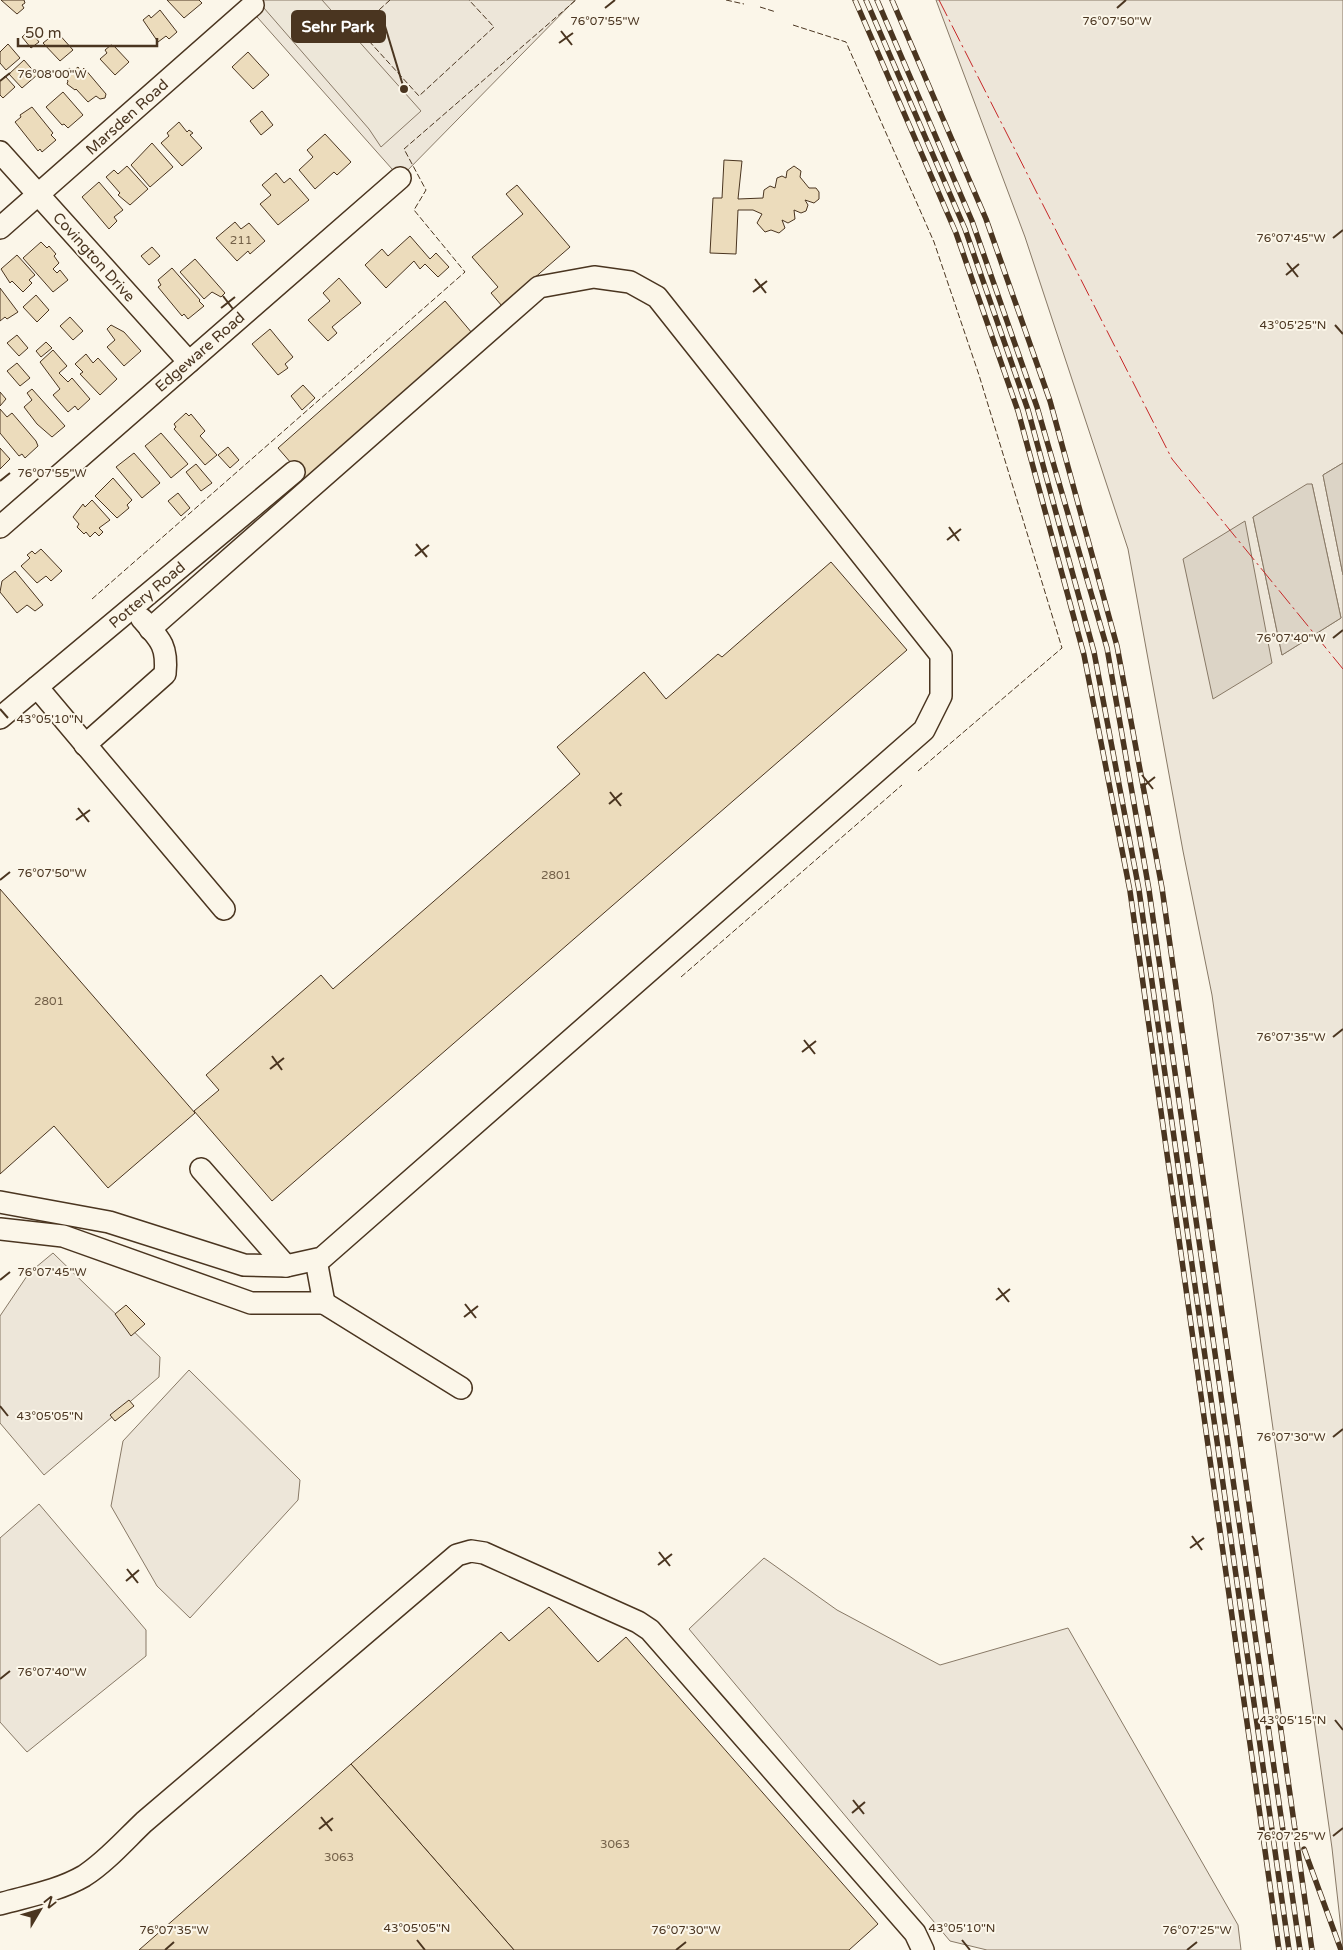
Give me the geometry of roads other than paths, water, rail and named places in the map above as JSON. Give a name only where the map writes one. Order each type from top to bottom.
[{"type":"street","name":"Marsden Road","points":[[0,228],[253,5]]},
{"type":"street","name":"Covington Drive","points":[[0,152],[189,362]]},
{"type":"street","name":"Edgeware Road","points":[[0,527],[400,178]]},
{"type":"street","points":[[0,1202],[109,1222],[244,1265],[286,1266],[322,1258],[924,730],[941,696],[940,655],[657,297],[630,282],[594,276],[539,287],[150,629]]},
{"type":"street","name":"Pottery Road","points":[[0,718],[294,472]]},
{"type":"street","points":[[85,745],[165,674],[166,656],[161,640],[132,608]]},
{"type":"street","points":[[36,688],[224,909]]},
{"type":"street","points":[[201,1169],[286,1266]]},
{"type":"street","points":[[0,1229],[63,1236],[251,1303],[324,1303],[461,1388]]},
{"type":"street","points":[[316,1260],[324,1303]]},
{"type":"street","points":[[0,1904],[56,1888],[84,1876],[101,1863],[144,1822],[457,1555],[471,1551],[484,1553],[638,1622],[650,1630],[914,1933],[923,1950]]},
{"type":"railway","points":[[855,0],[956,233],[1018,411],[1084,655],[1130,891],[1279,1950]]},
{"type":"railway","points":[[866,0],[965,229],[1028,410],[1094,652],[1139,890],[1289,1950]]},
{"type":"railway","points":[[877,0],[972,221],[1037,407],[1107,648],[1149,890],[1300,1950]]},
{"type":"railway","points":[[892,0],[986,219],[1050,401],[1117,646],[1162,888],[1312,1950]]},
{"type":"railway","points":[[1304,1849],[1341,1950]]},
{"type":"place","name":"Sehr Park","points":[[404,89]]}]
